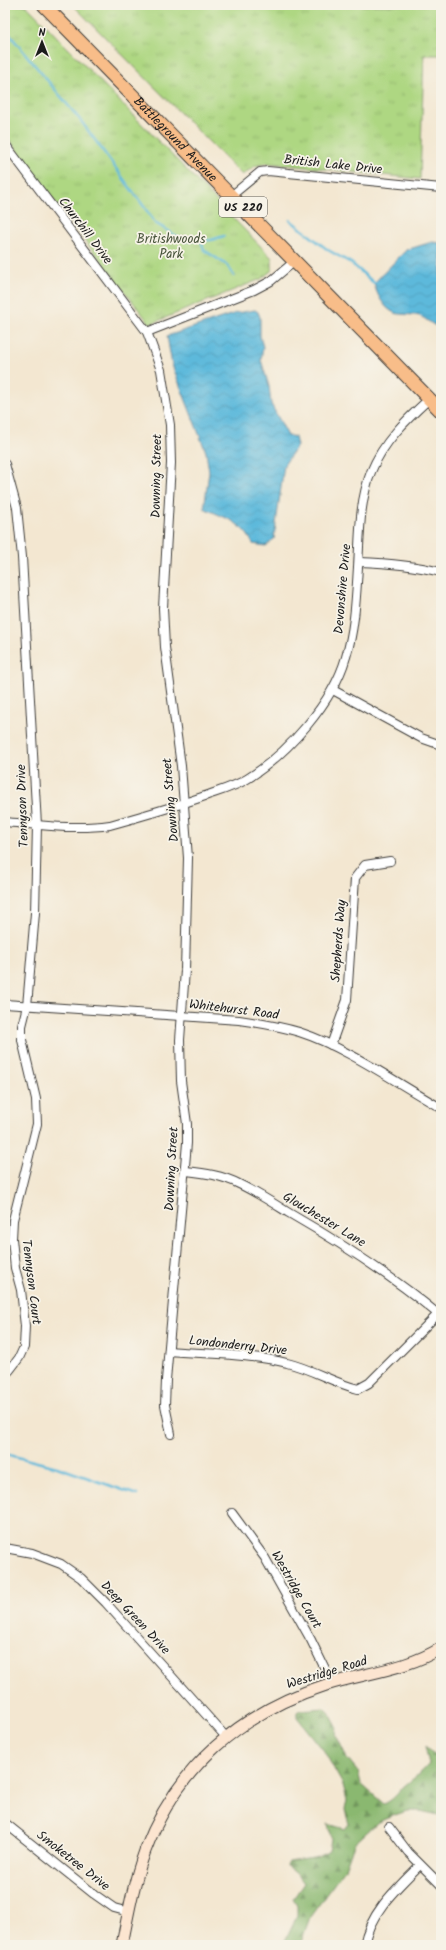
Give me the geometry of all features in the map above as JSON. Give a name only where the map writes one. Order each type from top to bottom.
[{"type":"main road","name":"Battleground Avenue","points":[[44,5],[441,411]]},
{"type":"main road","name":"Westridge Road","points":[[122,1945],[145,1851],[170,1798],[200,1760],[226,1737],[258,1714],[281,1701],[332,1683],[396,1668],[441,1648]]},
{"type":"street","name":"Churchill Drive","points":[[5,144],[147,332]]},
{"type":"street","name":"British Lake Drive","points":[[231,196],[260,172],[268,171],[441,188]]},
{"type":"street","points":[[147,332],[254,290],[271,281],[295,261]]},
{"type":"street","name":"Downing Street","points":[[147,332],[161,370],[170,425],[171,463],[163,608],[165,647],[185,803],[188,858],[185,970],[181,1016],[180,1060],[187,1124],[186,1171],[165,1405],[171,1434]]},
{"type":"street","name":"Devonshire Drive","points":[[5,822],[91,828],[110,825],[185,803],[246,780],[285,750],[303,730],[333,690],[346,658],[352,632],[359,562],[361,507],[372,471],[392,437],[407,419],[429,399]]},
{"type":"street","name":"Tennyson Drive","points":[[5,464],[17,508],[22,557],[37,825],[35,913],[27,1006]]},
{"type":"street","points":[[359,562],[392,563],[441,572]]},
{"type":"street","points":[[333,690],[421,738],[441,745]]},
{"type":"street","name":"Shepherds Way","points":[[331,1045],[347,1000],[355,878],[365,865],[390,861]]},
{"type":"street","name":"Whitehurst Road","points":[[5,1004],[239,1020],[274,1025],[299,1032],[331,1045],[441,1108]]},
{"type":"street","name":"Tennyson Court","points":[[9,1371],[19,1358],[24,1347],[25,1326],[15,1268],[12,1239],[13,1220],[38,1124],[36,1099],[22,1040],[22,1026],[27,1006]]},
{"type":"street","name":"Glouchester Lane","points":[[186,1171],[212,1174],[239,1183],[316,1228],[380,1269],[406,1287],[438,1314]]},
{"type":"street","name":"Londonderry Drive","points":[[169,1351],[286,1362],[311,1370],[344,1386],[358,1389],[369,1383],[438,1314]]},
{"type":"street","name":"Westridge Court","points":[[232,1514],[264,1558],[312,1640],[332,1683]]},
{"type":"street","name":"Deep Green Drive","points":[[5,1548],[32,1553],[61,1564],[81,1578],[106,1603],[226,1737]]},
{"type":"street","name":"Smoketree Drive","points":[[5,1823],[94,1894],[114,1908],[129,1912]]},
{"type":"street","points":[[389,1827],[420,1865],[441,1885]]},
{"type":"street","points":[[364,1945],[370,1927],[378,1911],[397,1887],[420,1865]]},
{"type":"green space","name":"Britishwoods Park","points":[[5,5],[26,5],[272,258],[272,270],[261,279],[150,324],[41,184],[5,134]]},
{"type":"green space","points":[[73,5],[441,5],[441,55],[424,55],[420,179],[267,163],[255,166],[242,175]]},
{"type":"green space","points":[[324,1708],[329,1712],[337,1727],[336,1735],[347,1758],[358,1771],[361,1784],[384,1804],[392,1799],[429,1764],[425,1746],[441,1760],[441,1817],[439,1815],[420,1811],[407,1811],[378,1822],[354,1844],[345,1869],[310,1917],[300,1945],[283,1945],[297,1915],[297,1906],[293,1899],[304,1883],[298,1875],[287,1866],[289,1862],[319,1857],[329,1851],[331,1839],[328,1824],[345,1829],[349,1824],[345,1810],[347,1800],[343,1785],[324,1751],[297,1717],[297,1712],[300,1710]]},
{"type":"water","points":[[432,242],[441,243],[441,328],[435,326],[422,317],[398,314],[391,311],[381,300],[374,283],[406,250]]},
{"type":"water","points":[[255,310],[258,312],[260,317],[260,336],[263,347],[261,360],[269,386],[271,404],[288,436],[295,437],[297,446],[284,465],[274,539],[266,546],[253,544],[238,525],[204,508],[209,472],[206,452],[172,365],[167,336],[236,313]]},
{"type":"waterway","points":[[5,29],[81,121],[155,223],[185,241],[211,240],[224,236]]},
{"type":"waterway","points":[[290,220],[328,250],[351,263],[374,283]]},
{"type":"waterway","points":[[201,240],[204,250],[227,265],[234,276]]},
{"type":"waterway","points":[[5,1454],[57,1467],[137,1495]]}]
